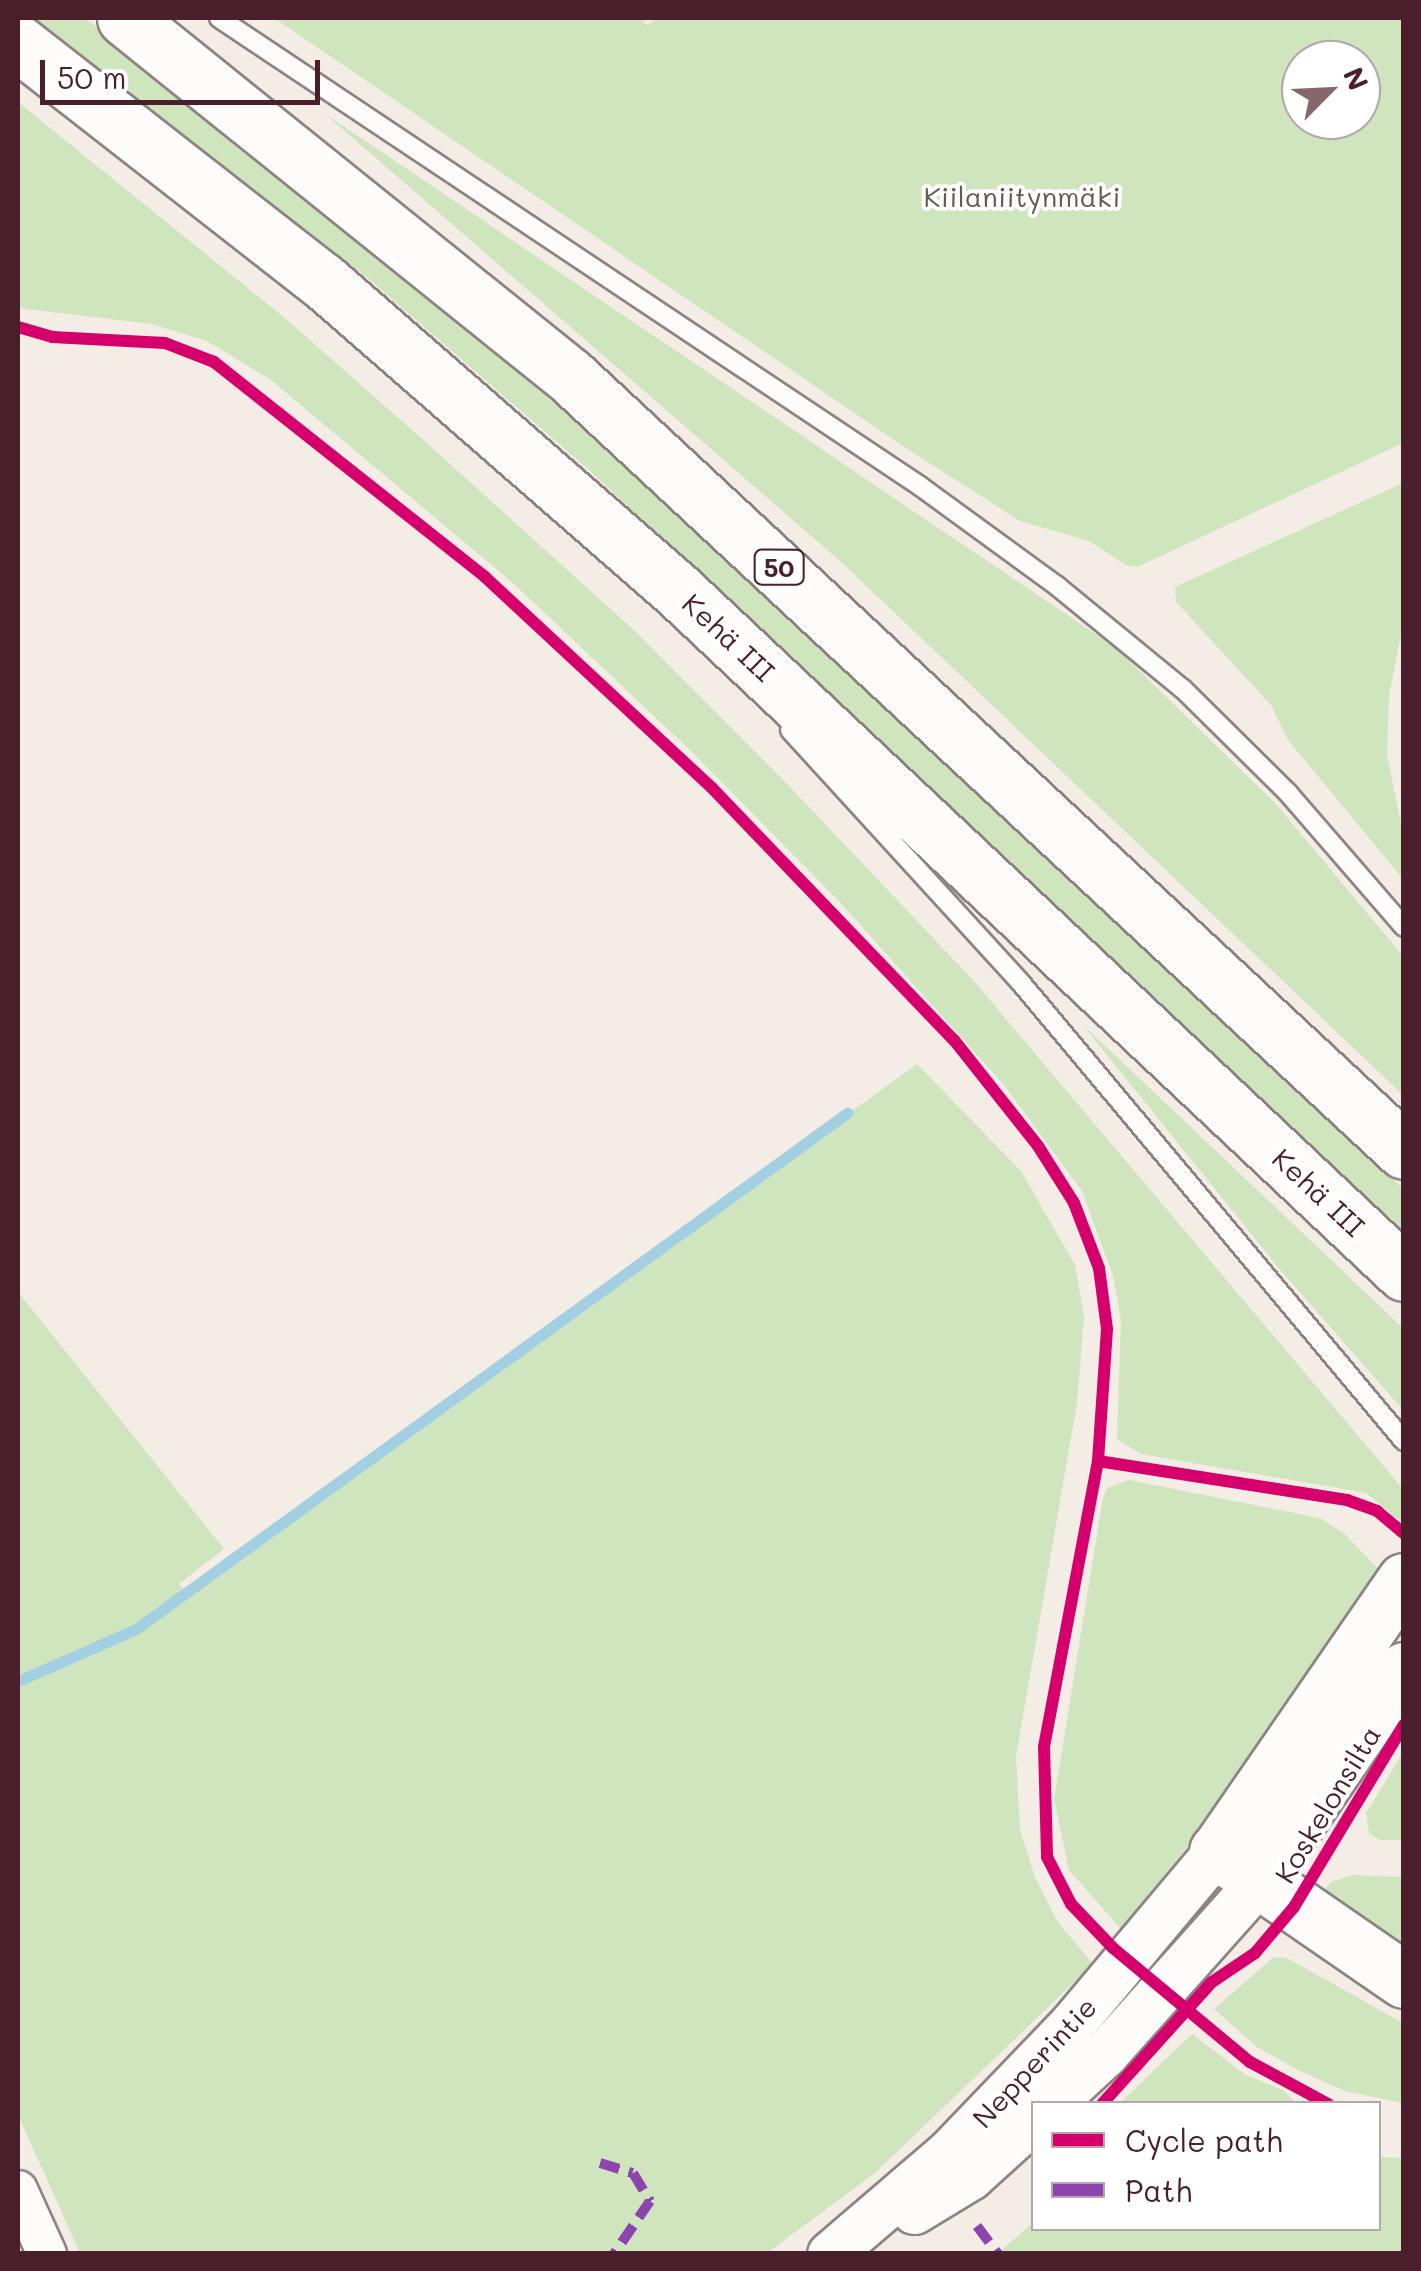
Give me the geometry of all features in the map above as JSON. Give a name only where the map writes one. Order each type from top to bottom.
[{"type":"highway","name":"50","points":[[125,18],[570,376],[1404,1150]]},
{"type":"highway","name":"Kehä III","points":[[18,44],[323,280],[673,586],[1404,1272]]},
{"type":"highway","points":[[1238,1866],[1404,1980]]},
{"type":"main road","points":[[1238,1866],[1398,1587]]},
{"type":"main road","name":"Koskelonsilta","points":[[1238,1866],[1404,1669]]},
{"type":"street","name":"Nepperintie","points":[[1054,2101],[1105,2054],[1238,1866]]},
{"type":"street","name":"Nepperintie","points":[[830,2254],[949,2152],[1030,2067],[1238,1866]]},
{"type":"street","name":"Nepperintie","points":[[844,2254],[970,2177],[1031,2122]]},
{"type":"street","points":[[18,2190],[48,2254]]},
{"type":"lane","points":[[218,18],[920,486],[1057,586],[1183,689],[1288,793],[1404,927]]},
{"type":"lane","points":[[673,586],[833,782],[1020,983],[1404,1440]]},
{"type":"green space","points":[[33,18],[84,18],[136,55],[610,445],[1403,1189],[1403,1233],[588,469],[370,280]]},
{"type":"green space","name":"Kiilaniitynmäki","points":[[274,18],[640,18],[647,25],[658,18],[1403,18],[1403,443],[1137,567],[1126,565],[1089,541],[1020,521],[906,448]]},
{"type":"green space","points":[[18,102],[286,319],[429,445],[636,632],[791,788],[973,980],[1403,1489],[1403,1523],[1366,1493],[1141,1454],[1117,1439],[1121,1320],[1113,1276],[1082,1191],[1004,1085],[837,899],[690,750],[513,583],[271,380],[207,341],[152,324],[18,308]]},
{"type":"green space","points":[[324,113],[1116,648],[1275,803],[1403,956],[1403,1095],[840,561]]},
{"type":"green space","points":[[1403,483],[1403,624],[1389,696],[1387,755],[1403,833],[1403,879],[1288,740],[1271,705],[1176,602],[1175,587]]},
{"type":"green space","points":[[1082,1024],[1403,1328],[1403,1410],[1277,1266]]},
{"type":"green space","points":[[917,1064],[1021,1171],[1075,1265],[1084,1317],[1077,1403],[1016,1757],[1020,1830],[1035,1877],[1057,1921],[1093,1964],[875,2173],[767,2253],[80,2253],[18,2115],[18,1292],[224,1549],[179,1584],[186,1593]]},
{"type":"green space","points":[[1129,1480],[1320,1518],[1345,1534],[1378,1569],[1193,1840],[1121,1929],[1069,1870],[1054,1799],[1103,1498],[1107,1488]]},
{"type":"green space","points":[[1403,1753],[1403,1840],[1380,1840],[1369,1833],[1366,1813]]},
{"type":"green space","points":[[1353,1875],[1403,1877],[1403,1957],[1318,1898],[1331,1882]]},
{"type":"green space","points":[[1274,1957],[1287,1958],[1403,2023],[1403,2103],[1345,2091],[1300,2071],[1257,2047],[1214,2009]]},
{"type":"green space","points":[[1192,2034],[1246,2075],[1283,2090],[1294,2101],[1122,2101]]},
{"type":"green space","points":[[1381,2157],[1403,2158],[1403,2253],[998,2253],[1031,2225],[1031,2231],[1381,2231]]},
{"type":"waterway","points":[[18,1681],[136,1629],[847,1113]]},
{"type":"marked path","points":[[600,2163],[633,2173],[650,2201],[614,2254]]},
{"type":"marked path","points":[[977,2226],[998,2254]]},
{"type":"cycle path","points":[[18,327],[52,337],[165,343],[214,362],[485,577],[712,788],[954,1040],[1038,1146],[1074,1203],[1099,1268],[1107,1329],[1098,1461],[1044,1747],[1047,1857],[1071,1904],[1113,1948],[1250,2062],[1322,2101]]},
{"type":"cycle path","points":[[1098,1461],[1347,1500],[1377,1511],[1404,1534]]},
{"type":"cycle path","points":[[1105,2101],[1212,1982],[1255,1953],[1294,1907],[1404,1725]]}]
